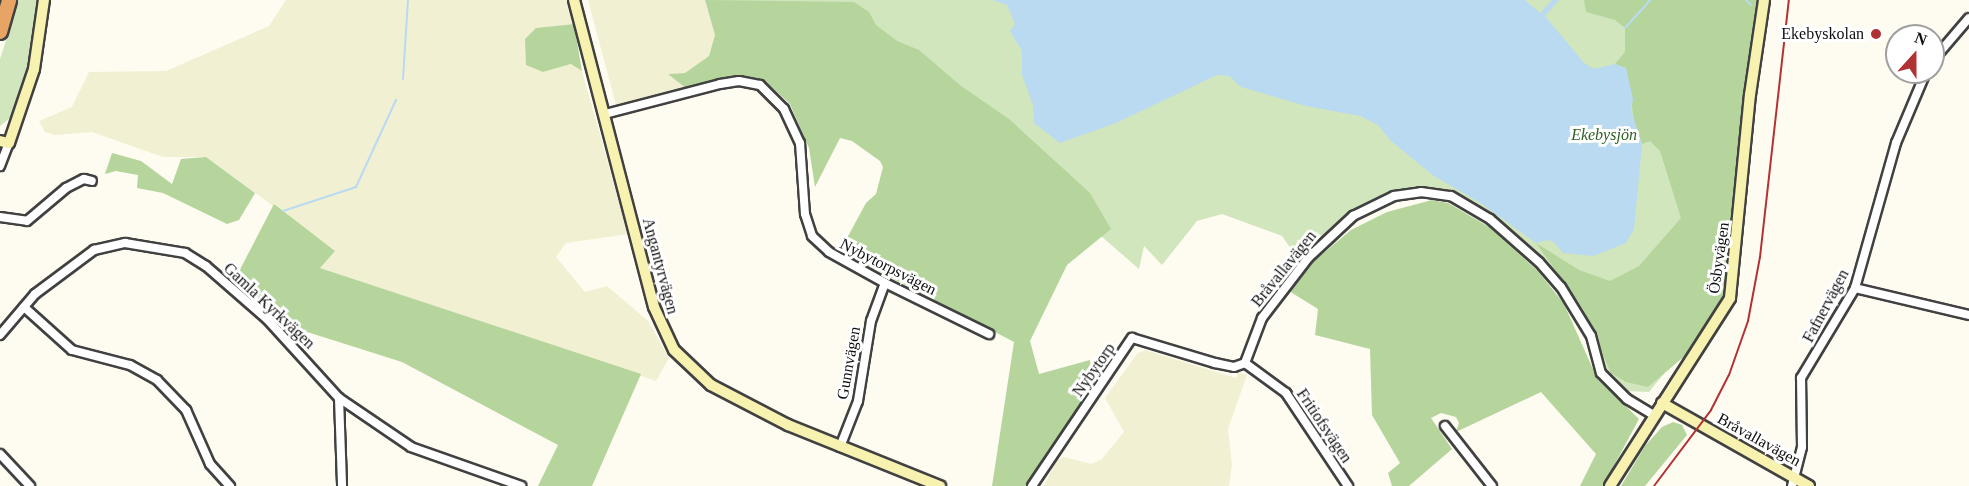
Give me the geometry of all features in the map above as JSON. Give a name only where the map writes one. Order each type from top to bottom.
[{"type":"highway","points":[[0,32],[9,0]]},
{"type":"street","points":[[0,166],[5,142],[34,69],[44,0]]},
{"type":"street","name":"Angantyrvägen","points":[[574,0],[654,307],[674,350],[711,385],[840,447],[940,486]]},
{"type":"street","name":"Ösbyvägen","points":[[1610,486],[1730,298],[1750,95],[1764,0]]},
{"type":"street","points":[[1945,46],[1969,18]]},
{"type":"street","name":"Nybytorpsvägen","points":[[604,114],[720,84],[740,81],[760,86],[784,109],[800,143],[805,214],[812,236],[829,252],[885,283],[989,334]]},
{"type":"street","name":"Fafnervägen","points":[[1794,482],[1802,447],[1801,378],[1855,288],[1896,143],[1921,84]]},
{"type":"street","points":[[0,217],[27,221],[66,188],[84,179],[92,181]]},
{"type":"street","name":"Bråvallavägen","points":[[1245,363],[1262,318],[1308,258],[1353,216],[1394,196],[1421,192],[1451,196],[1490,219],[1539,262],[1561,287],[1591,336],[1601,374],[1628,399],[1654,415]]},
{"type":"street","name":"Gamla Kyrkvägen","points":[[0,335],[35,294],[94,250],[125,243],[185,253],[207,266],[267,319],[339,398],[411,447],[521,486]]},
{"type":"street","name":"Gunnvägen","points":[[840,447],[858,401],[871,321],[885,283]]},
{"type":"street","points":[[1855,288],[1969,315]]},
{"type":"street","points":[[24,307],[72,350],[130,365],[157,380],[186,410],[210,464],[230,486]]},
{"type":"street","name":"Nybytorp","points":[[1032,486],[1132,338],[1215,363],[1234,367],[1245,363]]},
{"type":"street","name":"Fritiofsvägen","points":[[1245,363],[1286,393],[1348,486]]},
{"type":"street","points":[[339,398],[342,486]]},
{"type":"street","name":"Bråvallavägen","points":[[1662,404],[1794,482],[1809,486]]},
{"type":"street","points":[[1445,426],[1492,486]]},
{"type":"street","points":[[0,454],[30,486]]},
{"type":"shaded area","points":[[286,0],[567,0],[574,24],[536,28],[543,72],[572,64],[582,71],[628,234],[566,243],[556,257],[585,292],[607,286],[648,321],[669,358],[656,381],[320,268],[334,250],[206,157],[163,157],[92,132],[55,135],[45,132],[39,121],[72,107],[89,72],[166,71],[269,26]]},
{"type":"shaded area","points":[[588,0],[705,0],[715,35],[709,56],[685,73],[669,74],[687,89],[616,105]]},
{"type":"shaded area","points":[[1145,350],[1236,378],[1238,372],[1247,375],[1228,429],[1232,465],[1229,486],[1044,486],[1056,461],[1064,457],[1091,464],[1101,460],[1124,432],[1105,398],[1137,354]]},
{"type":"green space","points":[[19,0],[39,0],[30,71],[15,114],[0,126],[0,59]]},
{"type":"green space","points":[[705,0],[854,2],[869,12],[876,25],[897,41],[919,50],[961,86],[1009,119],[1090,193],[1111,229],[1067,265],[1030,341],[1039,374],[1090,360],[1093,386],[1025,486],[992,486],[1014,342],[840,251],[866,203],[876,194],[883,167],[880,161],[852,141],[840,138],[815,187],[809,148],[790,104],[766,82],[742,77],[687,89],[668,74],[685,73],[709,56],[715,35]]},
{"type":"green space","name":"Ekebysjön","points":[[711,0],[1755,0],[1721,303],[1689,355],[1679,355],[1649,392],[1625,391],[1607,373],[1570,295],[1541,258],[1479,209],[1437,194],[1399,197],[1378,206],[1300,254],[1294,253],[1282,236],[1222,214],[1197,221],[1162,265],[1144,246],[1139,269],[1063,203]]},
{"type":"green space","points":[[1584,0],[1757,0],[1725,296],[1686,355],[1648,387],[1626,382],[1611,373],[1583,309],[1536,243],[1579,270],[1610,281],[1639,266],[1681,218],[1660,151],[1650,141],[1642,144],[1635,127],[1626,68],[1615,64],[1625,52],[1625,28],[1615,20],[1586,12]]},
{"type":"green space","points":[[574,24],[582,71],[571,64],[543,72],[526,65],[525,39],[536,28]]},
{"type":"green space","points":[[112,153],[141,161],[172,184],[181,159],[206,157],[255,193],[239,220],[227,224],[163,193],[137,188],[138,175],[116,171],[105,174]]},
{"type":"green space","points":[[1432,200],[1448,203],[1489,227],[1538,271],[1564,304],[1597,378],[1639,419],[1603,486],[1580,486],[1596,454],[1541,392],[1456,432],[1459,423],[1456,417],[1441,413],[1431,418],[1452,449],[1409,486],[1392,486],[1388,473],[1400,463],[1372,415],[1370,349],[1315,335],[1318,309],[1289,291],[1302,271],[1351,230],[1387,212]]},
{"type":"green space","points":[[274,204],[335,251],[320,268],[641,374],[592,486],[538,486],[558,445],[402,362],[282,324],[234,281]]},
{"type":"green space","points":[[1673,422],[1682,425],[1687,435],[1645,486],[1621,486],[1645,446],[1662,427]]},
{"type":"water","name":"Ekebysjön","points":[[992,0],[1525,0],[1540,13],[1552,0],[1559,0],[1545,16],[1584,63],[1594,69],[1615,64],[1626,68],[1633,99],[1631,110],[1642,144],[1634,229],[1626,243],[1593,256],[1563,253],[1554,242],[1547,240],[1536,243],[1482,204],[1434,176],[1391,141],[1378,125],[1360,116],[1306,106],[1241,87],[1229,76],[1217,75],[1116,123],[1060,143],[1034,123],[1033,105],[1022,75],[1022,51],[1010,31],[1015,24],[1007,5]]},
{"type":"waterway","points":[[403,79],[408,0]]},
{"type":"waterway","points":[[1625,28],[1650,0]]},
{"type":"waterway","points":[[1746,0],[1751,5]]},
{"type":"waterway","points":[[283,211],[356,187],[396,100]]},
{"type":"railway","points":[[1654,486],[1711,410],[1729,375],[1748,321],[1760,257],[1789,0]]},
{"type":"place","name":"Ekebyskolan","points":[[1876,34]]}]
